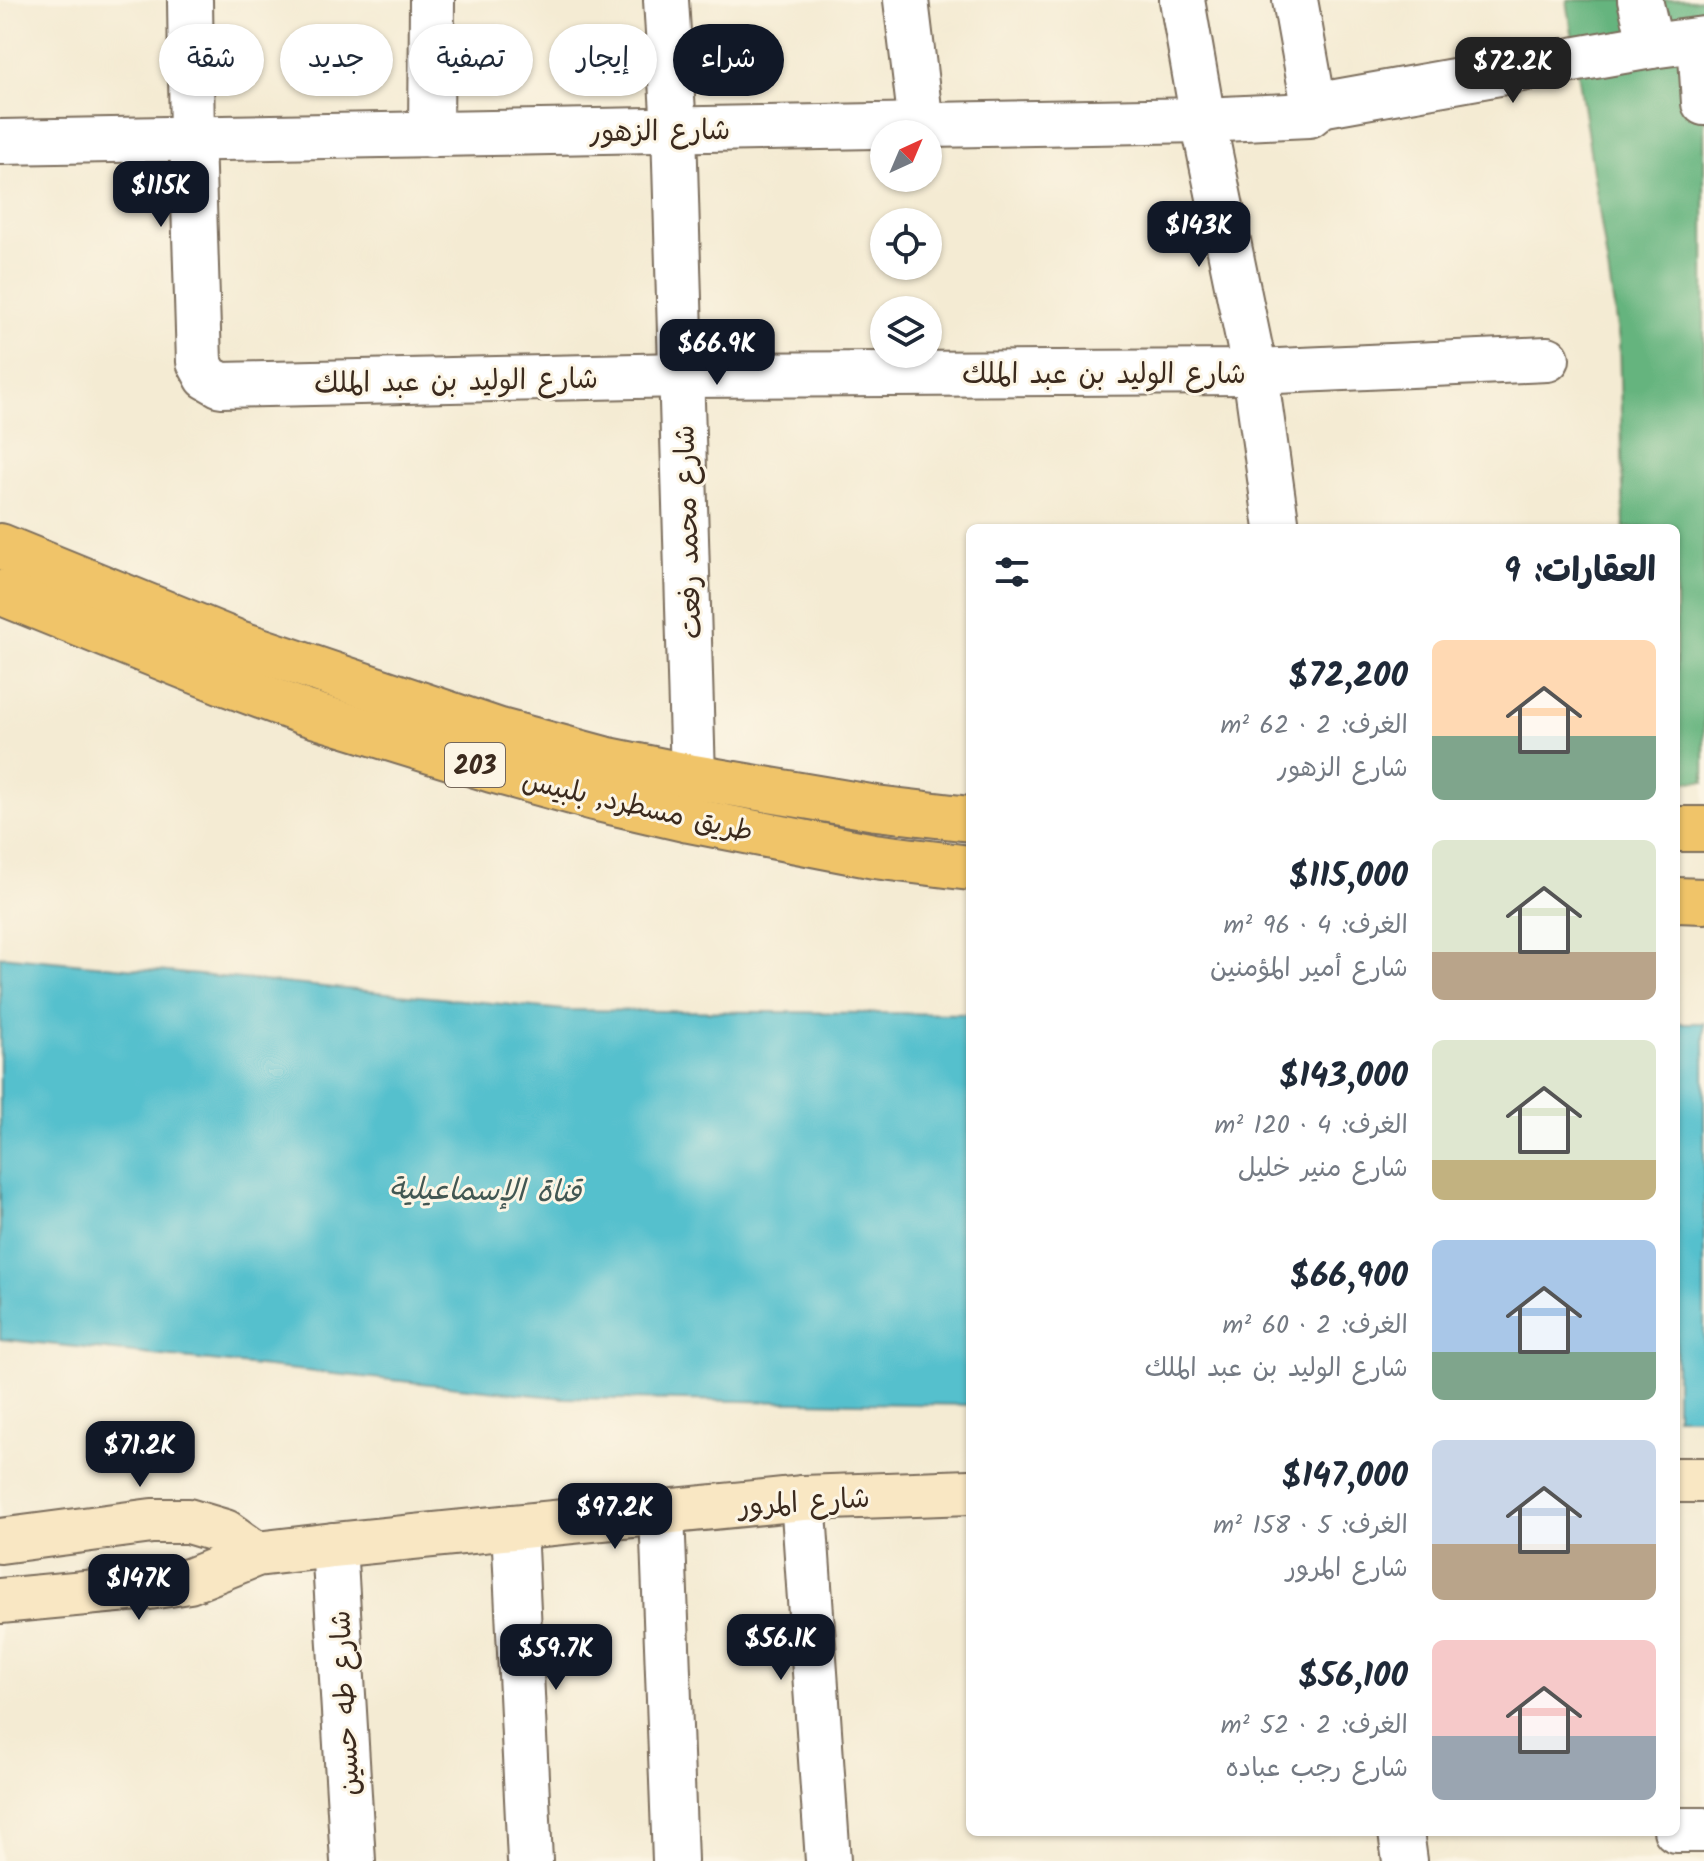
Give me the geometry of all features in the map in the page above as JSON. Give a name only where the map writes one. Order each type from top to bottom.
[{"type":"main road","name":"طريق مسطرد, بلبيس","points":[[0,546],[236,642],[500,731],[604,759],[693,777],[876,808],[966,819]]},
{"type":"main road","name":"طريق مسطرد, بلبيس","points":[[0,592],[304,712],[492,770],[689,820],[874,856],[966,868]]},
{"type":"main road","points":[[1680,829],[1704,829]]},
{"type":"main road","points":[[1680,900],[1704,901]]},
{"type":"main road","points":[[1680,1480],[1704,1480]]},
{"type":"main road","name":"شارع المرور","points":[[0,1601],[189,1581],[256,1554],[334,1545],[803,1498],[966,1492]]},
{"type":"main road","points":[[0,1541],[152,1521],[188,1521],[225,1532],[256,1554]]},
{"type":"street","points":[[190,0],[192,139]]},
{"type":"street","points":[[431,135],[432,0]]},
{"type":"street","name":"شارع محمد رفعت","points":[[666,0],[674,129],[693,777]]},
{"type":"street","points":[[906,0],[920,120]]},
{"type":"street","points":[[1182,0],[1203,120],[1255,372],[1276,524]]},
{"type":"street","points":[[1295,0],[1314,106],[1651,46],[1702,40],[1704,103]]},
{"type":"street","points":[[1640,0],[1651,46]]},
{"type":"street","name":"شارع الزهور","points":[[942,125],[1309,115],[1314,111],[1314,106]]},
{"type":"street","name":"شارع الزهور","points":[[0,142],[870,126]]},
{"type":"street","name":"شارع الوليد بن عبد الملك","points":[[192,139],[199,362],[207,377],[221,385],[682,375],[1255,372],[1547,359]]},
{"type":"street","points":[[803,1498],[828,1861]]},
{"type":"street","points":[[662,1512],[675,1861]]},
{"type":"street","points":[[514,1527],[530,1861]]},
{"type":"street","name":"شارع طه حسين","points":[[334,1545],[353,1861]]},
{"type":"street","points":[[1680,1830],[1704,1830]]},
{"type":"street","points":[[1402,1836],[1405,1861]]},
{"type":"green space","points":[[1567,0],[1704,0],[1704,782],[1680,781],[1680,524],[1624,524],[1619,341]]},
{"type":"water","name":"قناة الإسماعيلية","points":[[0,956],[565,1010],[966,1014],[966,1405],[564,1398],[0,1339]]},
{"type":"water","points":[[1680,1023],[1704,1023],[1704,1417],[1680,1417]]}]
